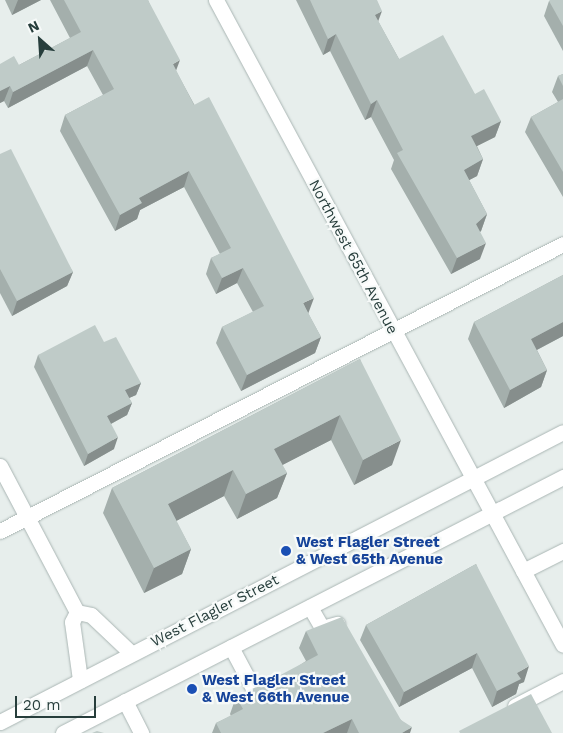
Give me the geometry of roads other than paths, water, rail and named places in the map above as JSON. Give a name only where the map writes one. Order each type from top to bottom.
[{"type":"main road","name":"Northwest 65th Avenue","points":[[216,0],[563,645]]},
{"type":"main road","points":[[0,531],[563,244]]},
{"type":"main road","name":"West Flagler Street","points":[[0,722],[563,432]]},
{"type":"main road","points":[[0,466],[77,612]]},
{"type":"main road","points":[[63,733],[563,477]]},
{"type":"main road","points":[[523,571],[563,551]]},
{"type":"main road","points":[[310,606],[322,628],[340,624],[350,640]]},
{"type":"main road","points":[[77,612],[91,615],[131,653]]},
{"type":"main road","points":[[77,612],[72,622],[80,680]]},
{"type":"main road","points":[[231,646],[256,696]]},
{"type":"main road","points":[[504,711],[563,681]]},
{"type":"main road","points":[[125,701],[141,733]]},
{"type":"place","name":"West Flagler Street & West 65th Avenue","points":[[286,551]]},
{"type":"place","name":"West Flagler Street & West 66th Avenue","points":[[192,689]]}]
